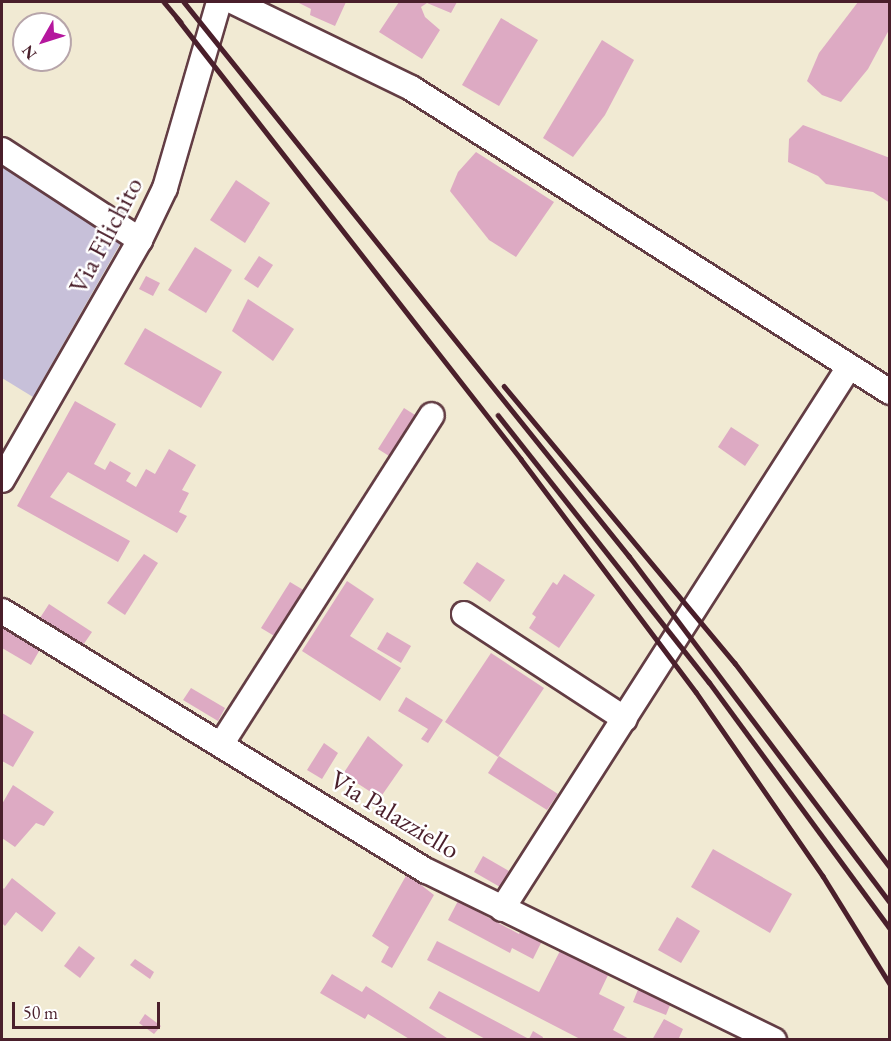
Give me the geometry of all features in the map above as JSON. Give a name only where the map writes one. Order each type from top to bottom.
[{"type":"street","name":"Via Filichito","points":[[2,480],[140,240],[165,188],[181,143],[196,75],[219,2]]},
{"type":"street","points":[[234,2],[411,88],[890,392]]},
{"type":"street","points":[[2,150],[140,240]]},
{"type":"street","points":[[502,909],[849,367]]},
{"type":"street","points":[[222,743],[432,415]]},
{"type":"street","name":"Via Palazziello","points":[[2,611],[222,743],[427,871],[774,1040]]},
{"type":"street","points":[[464,614],[625,719]]},
{"type":"shaded area","points":[[2,164],[120,244],[33,397],[2,378]]},
{"type":"building","points":[[297,2],[346,2],[335,26],[310,15],[311,9]]},
{"type":"building","points":[[399,2],[457,2],[451,13],[427,3],[421,7],[425,17],[440,30],[422,59],[379,32]]},
{"type":"building","points":[[858,2],[890,2],[890,28],[868,69],[841,102],[822,95],[807,81],[819,53]]},
{"type":"building","points":[[501,18],[538,40],[499,106],[462,85]]},
{"type":"building","points":[[602,40],[634,60],[605,115],[573,157],[543,138]]},
{"type":"building","points":[[803,125],[890,158],[890,203],[873,192],[826,184],[818,176],[788,162],[789,139]]},
{"type":"building","points":[[476,152],[554,202],[516,257],[489,240],[450,191],[458,172]]},
{"type":"building","points":[[236,180],[270,203],[245,243],[210,220]]},
{"type":"building","points":[[195,247],[232,270],[206,313],[168,290]]},
{"type":"building","points":[[259,256],[273,265],[258,288],[244,279]]},
{"type":"building","points":[[146,276],[160,283],[153,296],[139,289]]},
{"type":"building","points":[[248,299],[294,329],[273,361],[232,331]]},
{"type":"building","points":[[145,328],[222,372],[201,408],[124,364]]},
{"type":"building","points":[[75,401],[116,424],[94,464],[105,470],[110,461],[131,473],[126,481],[136,487],[146,469],[155,474],[169,449],[196,465],[182,490],[189,493],[179,512],[187,516],[177,533],[68,472],[50,497],[130,541],[118,562],[17,506]]},
{"type":"building","points":[[404,408],[415,415],[389,456],[378,449]]},
{"type":"building","points":[[731,427],[759,445],[745,466],[718,447]]},
{"type":"building","points":[[144,554],[158,563],[125,615],[107,603]]},
{"type":"building","points":[[477,562],[505,580],[490,602],[463,583]]},
{"type":"building","points":[[564,574],[595,595],[559,648],[529,628],[536,617],[532,614],[553,582],[557,585]]},
{"type":"building","points":[[347,581],[374,599],[350,636],[401,668],[380,701],[302,651]]},
{"type":"building","points":[[290,582],[305,591],[276,637],[261,628]]},
{"type":"building","points":[[49,604],[92,632],[81,648],[38,621]]},
{"type":"building","points":[[2,622],[42,646],[31,665],[2,648]]},
{"type":"building","points":[[387,632],[411,646],[401,663],[377,649]]},
{"type":"building","points":[[491,653],[544,688],[498,757],[445,722]]},
{"type":"building","points":[[191,688],[225,708],[218,721],[183,700]]},
{"type":"building","points":[[406,697],[443,720],[428,743],[421,739],[428,729],[398,711]]},
{"type":"building","points":[[2,713],[34,732],[13,767],[2,761]]},
{"type":"building","points":[[368,736],[403,765],[380,798],[343,774]]},
{"type":"building","points":[[324,743],[338,753],[322,779],[307,770]]},
{"type":"building","points":[[499,756],[558,794],[547,810],[488,773]]},
{"type":"building","points":[[13,785],[54,812],[44,826],[36,823],[15,847],[2,838],[2,804]]},
{"type":"building","points":[[713,849],[792,894],[770,933],[691,887]]},
{"type":"building","points":[[483,856],[509,871],[500,887],[474,872]]},
{"type":"building","points":[[407,874],[434,895],[392,968],[381,962],[389,947],[372,936]]},
{"type":"building","points":[[12,878],[56,913],[42,932],[16,912],[5,926],[2,923],[2,887],[4,889]]},
{"type":"building","points":[[458,901],[519,934],[521,930],[542,941],[533,959],[512,948],[510,953],[448,920]]},
{"type":"building","points":[[677,917],[700,931],[681,963],[658,950]]},
{"type":"building","points":[[437,941],[539,992],[561,949],[609,973],[599,994],[625,1007],[613,1030],[631,1040],[582,1040],[427,960]]},
{"type":"building","points":[[79,946],[95,958],[80,978],[64,966]]},
{"type":"building","points":[[135,959],[154,972],[150,979],[130,965]]},
{"type":"building","points":[[332,974],[362,992],[366,986],[450,1040],[411,1040],[368,1014],[365,1019],[320,993]]},
{"type":"building","points":[[639,987],[672,1000],[666,1015],[633,1002]]},
{"type":"building","points":[[439,991],[529,1039],[533,1031],[543,1037],[542,1040],[487,1040],[429,1008]]},
{"type":"building","points":[[145,1014],[161,1026],[154,1034],[139,1023]]},
{"type":"building","points":[[664,1019],[683,1029],[679,1038],[683,1040],[652,1040]]},
{"type":"railway","points":[[164,2],[181,22]]},
{"type":"railway","points":[[184,2],[629,556],[890,902]]},
{"type":"railway","points":[[177,18],[521,459],[696,692],[823,876],[890,984]]},
{"type":"railway","points":[[504,386],[735,663],[890,867]]},
{"type":"railway","points":[[498,415],[709,682],[890,928]]}]
